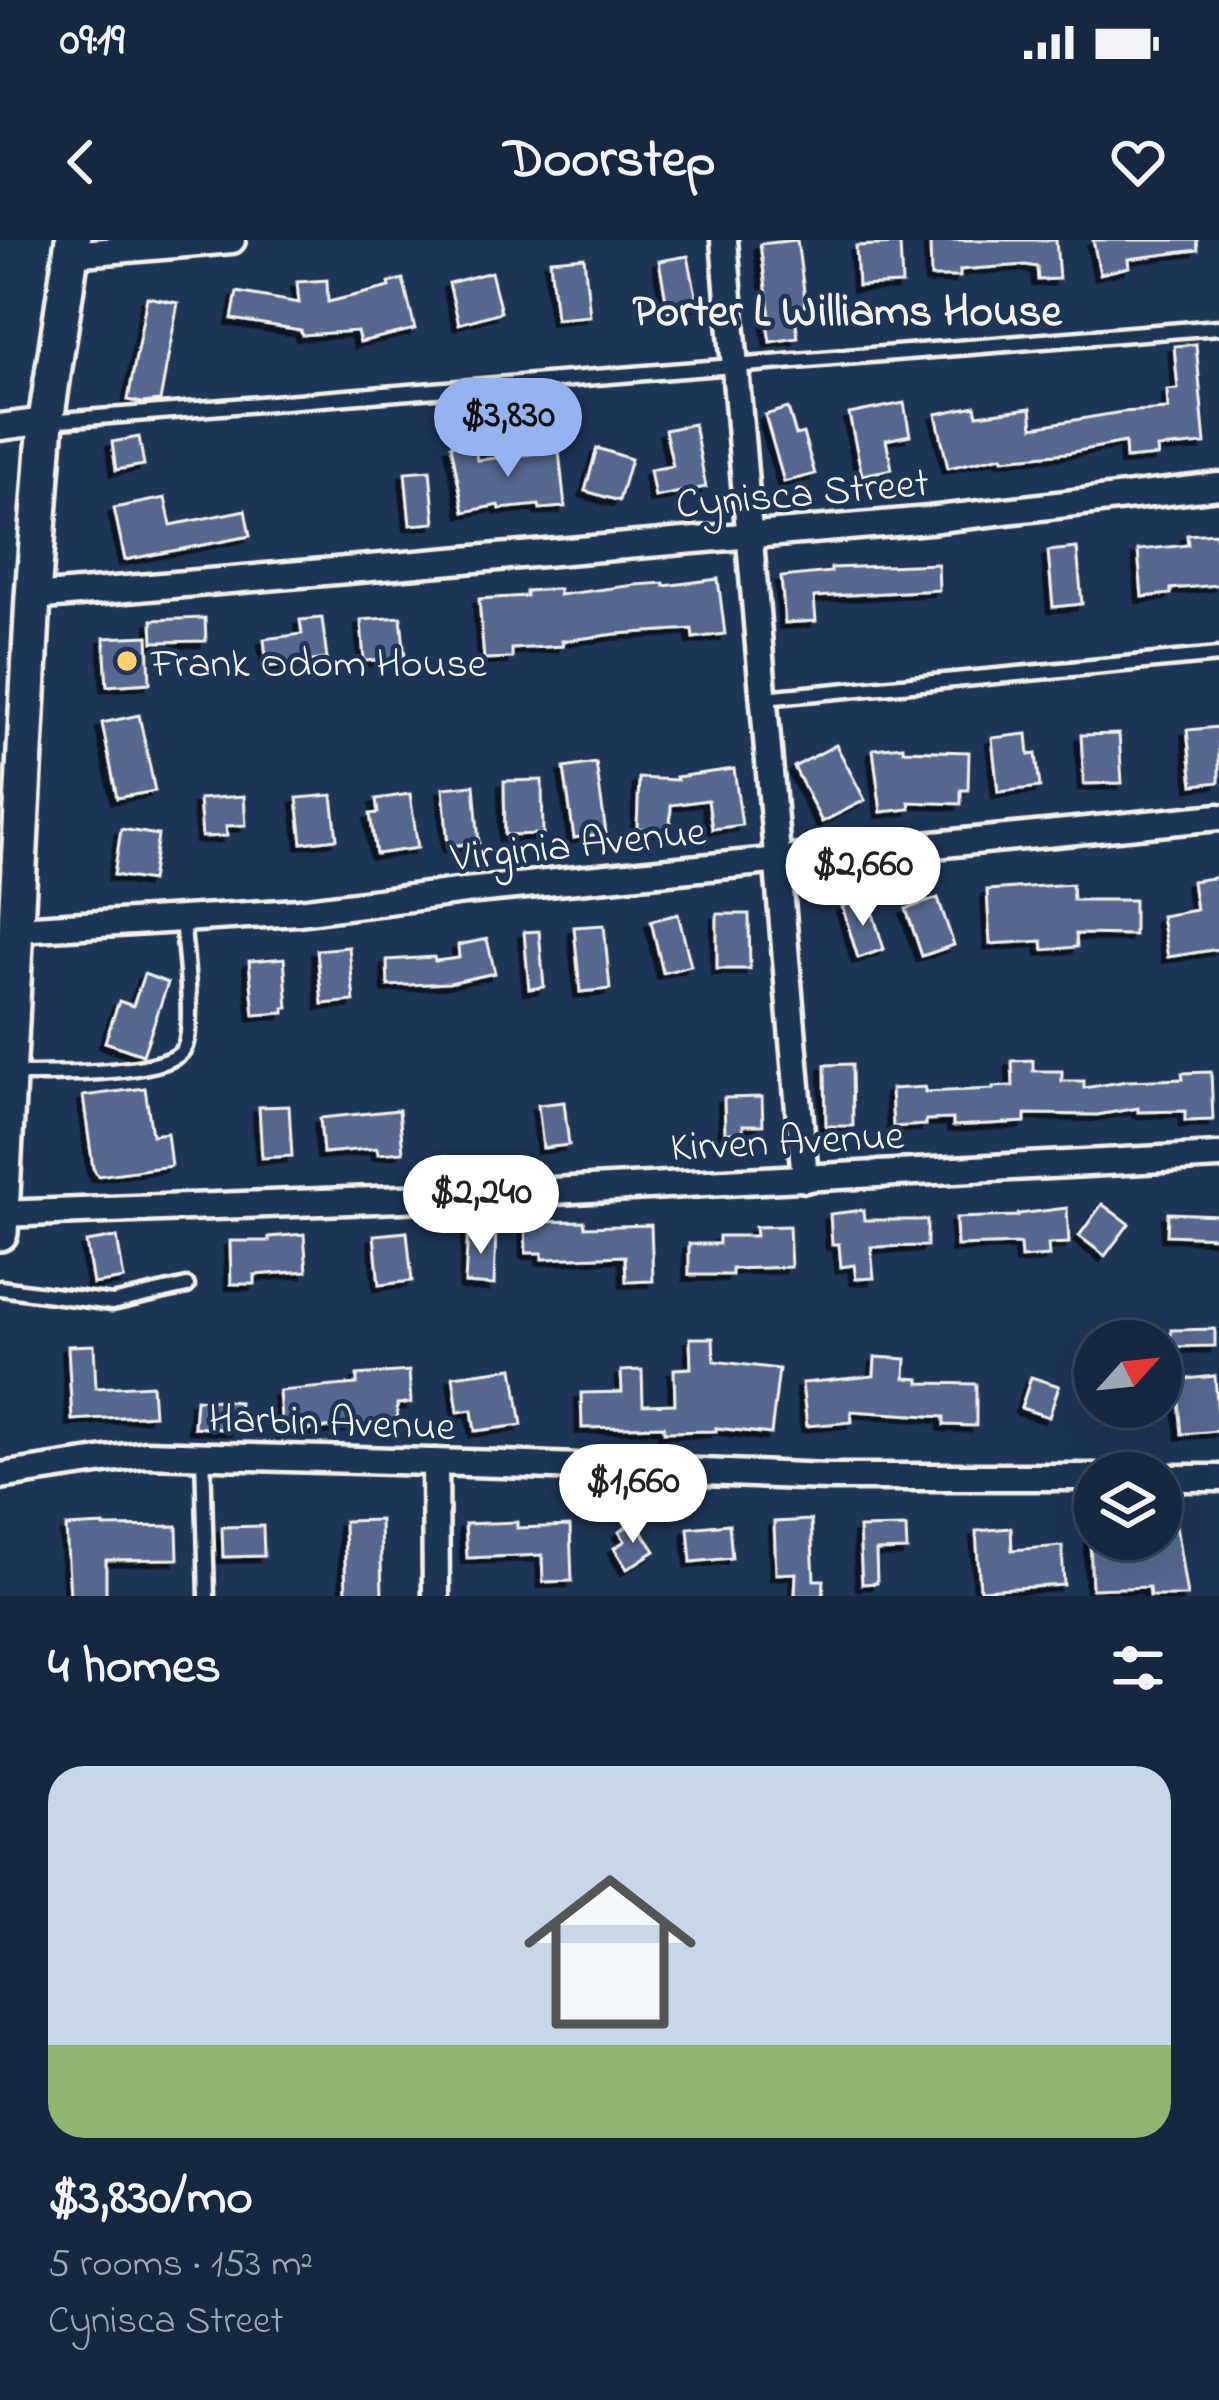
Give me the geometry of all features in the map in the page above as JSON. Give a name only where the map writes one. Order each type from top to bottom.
[{"type":"street","points":[[0,1233],[33,597],[46,422],[72,247],[232,240]]},
{"type":"street","points":[[724,240],[805,1179]]},
{"type":"street","points":[[0,427],[46,422]]},
{"type":"street","name":"Cynisca Street","points":[[33,597],[928,520],[1219,486]]},
{"type":"street","name":"Virginia Avenue","points":[[17,929],[299,912],[465,891],[1219,817]]},
{"type":"street","name":"Kirven Avenue","points":[[0,1214],[403,1199],[1219,1156]]},
{"type":"street","name":"Harbin Avenue","points":[[0,1476],[145,1454],[827,1477],[1074,1478]]},
{"type":"street","points":[[435,1462],[436,1596]]},
{"type":"street","points":[[1182,1478],[1219,1478]]},
{"type":"lane","points":[[46,422],[1219,326]]},
{"type":"lane","points":[[764,698],[1219,655]]},
{"type":"lane","points":[[8,1074],[104,1072],[155,1064],[183,1051],[188,1002],[182,919]]},
{"type":"lane","points":[[0,1288],[112,1303],[187,1286]]},
{"type":"lane","points":[[203,1456],[207,1596]]},
{"type":"building","points":[[797,240],[806,306],[794,307],[798,338],[770,342],[760,244]]},
{"type":"building","points":[[930,240],[1056,240],[1059,279],[1038,280],[1037,267],[1025,265],[960,270],[960,277],[931,277]]},
{"type":"building","points":[[1093,240],[1197,240],[1198,250],[1128,259],[1129,267],[1100,274]]},
{"type":"building","points":[[900,244],[902,284],[858,286],[856,246]]},
{"type":"building","points":[[688,256],[698,305],[668,311],[659,261]]},
{"type":"building","points":[[584,257],[590,316],[556,319],[550,260]]},
{"type":"building","points":[[491,272],[501,312],[459,324],[449,283]]},
{"type":"building","points":[[403,279],[415,329],[360,342],[357,331],[302,335],[301,330],[232,319],[237,292],[299,303],[297,282],[327,280],[328,302],[390,287],[389,283]]},
{"type":"building","points":[[147,297],[178,303],[160,401],[142,403],[128,400]]},
{"type":"building","points":[[1196,344],[1205,444],[1157,448],[1158,456],[1126,459],[1125,442],[1067,453],[1002,456],[948,468],[936,414],[975,406],[977,415],[1031,408],[1033,427],[1168,409],[1167,390],[1178,389],[1174,346]]},
{"type":"building","points":[[904,403],[910,435],[886,440],[892,469],[862,475],[849,414]]},
{"type":"building","points":[[788,408],[796,435],[803,433],[815,474],[784,482],[765,415]]},
{"type":"building","points":[[694,424],[706,487],[655,497],[650,470],[673,466],[665,430]]},
{"type":"building","points":[[139,437],[144,465],[116,470],[112,442]]},
{"type":"building","points":[[474,441],[477,460],[559,451],[565,507],[500,509],[499,505],[464,512],[451,445]]},
{"type":"building","points":[[597,448],[631,459],[619,501],[585,491]]},
{"type":"building","points":[[430,470],[435,523],[410,525],[405,472]]},
{"type":"building","points":[[165,498],[171,525],[245,510],[250,536],[125,560],[114,508]]},
{"type":"building","points":[[1216,533],[1219,585],[1142,597],[1138,550],[1188,545],[1187,535]]},
{"type":"building","points":[[1077,548],[1082,604],[1053,607],[1048,551]]},
{"type":"building","points":[[938,564],[939,590],[814,597],[816,621],[785,623],[781,577],[831,572],[831,568]]},
{"type":"building","points":[[718,579],[725,634],[693,638],[692,629],[616,634],[562,641],[563,646],[512,649],[512,658],[484,659],[479,599],[526,596],[526,591],[559,589],[559,595]]},
{"type":"building","points":[[401,617],[405,658],[364,661],[361,620]]},
{"type":"building","points":[[205,618],[206,641],[153,642],[152,620]]},
{"type":"building","points":[[322,618],[327,659],[267,667],[264,639],[302,634],[300,620]]},
{"type":"building","name":"Frank Odom House","points":[[148,636],[150,683],[107,686],[104,638]]},
{"type":"building","points":[[139,715],[155,791],[117,798],[102,723]]},
{"type":"building","points":[[1219,727],[1219,782],[1193,785],[1187,730]]},
{"type":"building","points":[[1027,734],[1029,755],[1036,754],[1040,787],[998,792],[992,738]]},
{"type":"building","points":[[1119,734],[1122,783],[1084,784],[1081,735]]},
{"type":"building","points":[[836,745],[865,800],[822,822],[794,767]]},
{"type":"building","points":[[903,746],[903,750],[969,752],[968,790],[961,790],[961,804],[909,802],[910,809],[881,812],[873,749]]},
{"type":"building","points":[[596,763],[606,833],[574,838],[564,768]]},
{"type":"building","points":[[734,769],[742,825],[712,829],[708,800],[671,805],[670,830],[637,829],[639,778],[677,780]]},
{"type":"building","points":[[542,780],[543,834],[505,835],[504,781]]},
{"type":"building","points":[[474,785],[479,843],[448,846],[443,788]]},
{"type":"building","points":[[410,794],[418,848],[376,854],[370,814],[378,813],[376,799]]},
{"type":"building","points":[[332,795],[337,839],[302,843],[297,798]]},
{"type":"building","points":[[244,796],[246,825],[226,826],[227,836],[202,837],[199,799]]},
{"type":"building","points":[[121,829],[158,835],[151,881],[114,875]]},
{"type":"building","points":[[1219,877],[1219,949],[1168,957],[1161,916],[1196,910],[1192,881]]},
{"type":"building","points":[[1072,884],[1073,900],[1134,900],[1134,935],[1076,934],[1077,947],[1043,950],[1042,941],[990,944],[987,890]]},
{"type":"building","points":[[938,898],[954,945],[922,956],[906,909]]},
{"type":"building","points":[[858,901],[861,910],[871,907],[884,949],[858,958],[842,906]]},
{"type":"building","points":[[678,914],[691,966],[663,973],[651,921]]},
{"type":"building","points":[[717,914],[749,914],[750,969],[717,969]]},
{"type":"building","points":[[604,925],[610,989],[580,992],[574,927]]},
{"type":"building","points":[[539,931],[544,987],[529,989],[524,932]]},
{"type":"building","points":[[487,939],[495,973],[449,983],[388,986],[387,960],[459,958],[458,945]]},
{"type":"building","points":[[349,947],[354,1001],[322,1004],[317,950]]},
{"type":"building","points":[[284,958],[288,1008],[284,1013],[254,1015],[249,961]]},
{"type":"building","points":[[144,974],[168,983],[143,1055],[105,1042],[119,1001],[133,1006]]},
{"type":"building","points":[[1033,1060],[1033,1071],[1062,1071],[1062,1081],[1084,1081],[1084,1088],[1211,1072],[1213,1120],[1185,1121],[1185,1111],[1138,1112],[1138,1108],[1097,1115],[1025,1114],[1025,1122],[953,1126],[953,1119],[926,1120],[926,1125],[893,1127],[891,1089],[925,1087],[925,1092],[1013,1086],[1012,1061]]},
{"type":"building","points":[[852,1064],[853,1126],[826,1126],[825,1065]]},
{"type":"building","points":[[145,1088],[152,1135],[167,1133],[171,1166],[98,1176],[83,1096]]},
{"type":"building","points":[[762,1097],[763,1125],[743,1125],[743,1133],[725,1133],[724,1098]]},
{"type":"building","points":[[564,1102],[569,1145],[543,1148],[538,1105]]},
{"type":"building","points":[[289,1106],[292,1156],[262,1158],[259,1107]]},
{"type":"building","points":[[399,1110],[403,1152],[378,1154],[377,1148],[323,1153],[320,1118]]},
{"type":"building","points":[[1102,1204],[1129,1224],[1105,1256],[1079,1236]]},
{"type":"building","points":[[1067,1208],[1069,1243],[1048,1244],[1049,1256],[1021,1258],[1020,1244],[957,1246],[956,1218]]},
{"type":"building","points":[[863,1210],[864,1220],[927,1220],[927,1246],[871,1247],[874,1278],[856,1279],[854,1265],[841,1267],[839,1244],[832,1244],[830,1214]]},
{"type":"building","points":[[1168,1213],[1219,1215],[1219,1237],[1167,1235]]},
{"type":"building","points":[[584,1221],[585,1227],[651,1225],[653,1281],[626,1282],[625,1256],[542,1259],[542,1253],[526,1253],[525,1222]]},
{"type":"building","points":[[789,1226],[791,1267],[689,1275],[689,1244],[719,1244],[719,1236],[756,1236],[755,1227]]},
{"type":"building","points":[[468,1229],[496,1231],[494,1285],[465,1283]]},
{"type":"building","points":[[407,1232],[412,1281],[379,1285],[374,1235]]},
{"type":"building","points":[[304,1234],[307,1271],[255,1275],[255,1284],[231,1284],[230,1241],[269,1241],[269,1237]]},
{"type":"building","points":[[117,1237],[124,1279],[93,1284],[86,1242]]},
{"type":"building","points":[[1215,1329],[1215,1346],[1182,1347],[1182,1330]]},
{"type":"building","points":[[690,1338],[713,1338],[714,1361],[779,1369],[771,1434],[716,1428],[664,1432],[664,1426],[582,1428],[581,1393],[622,1392],[621,1371],[642,1370],[643,1405],[675,1404],[674,1369],[691,1368]]},
{"type":"building","points":[[94,1345],[96,1388],[152,1385],[154,1415],[72,1420],[68,1346]]},
{"type":"building","points":[[875,1357],[906,1359],[905,1378],[919,1379],[919,1383],[976,1384],[976,1426],[944,1425],[944,1417],[851,1411],[852,1422],[807,1426],[802,1383],[874,1376]]},
{"type":"building","points":[[513,1368],[522,1425],[475,1431],[472,1410],[458,1412],[453,1376]]},
{"type":"building","points":[[409,1371],[411,1403],[397,1404],[398,1426],[282,1432],[279,1391],[357,1384],[357,1375]]},
{"type":"building","points":[[1215,1376],[1219,1431],[1182,1434],[1182,1379]]},
{"type":"building","points":[[1031,1377],[1059,1386],[1049,1417],[1021,1408]]},
{"type":"building","points":[[196,1399],[239,1402],[236,1430],[194,1427]]},
{"type":"building","points":[[380,1520],[382,1596],[346,1596],[344,1521]]},
{"type":"building","points":[[811,1520],[814,1580],[824,1580],[823,1596],[795,1596],[796,1573],[776,1574],[774,1522]]},
{"type":"building","points":[[635,1521],[655,1551],[627,1569],[614,1548],[625,1541],[619,1532]]},
{"type":"building","points":[[517,1522],[517,1528],[570,1526],[572,1581],[543,1582],[542,1555],[467,1558],[465,1524]]},
{"type":"building","points":[[729,1524],[732,1558],[691,1562],[688,1528]]},
{"type":"building","points":[[177,1526],[178,1559],[106,1560],[106,1596],[70,1596],[66,1527]]},
{"type":"building","points":[[263,1526],[264,1556],[223,1557],[222,1527]]},
{"type":"building","points":[[906,1527],[907,1550],[876,1551],[877,1583],[862,1584],[859,1528]]},
{"type":"building","points":[[1011,1528],[1012,1550],[1062,1546],[1064,1585],[980,1590],[976,1531]]},
{"type":"building","points":[[1091,1560],[1181,1560],[1187,1596],[1150,1596],[1149,1587],[1092,1589]]},
{"type":"place","name":"Frank Odom House","points":[[127,661]]},
{"type":"district","name":"Porter L Williams House","points":[[847,309]]}]
